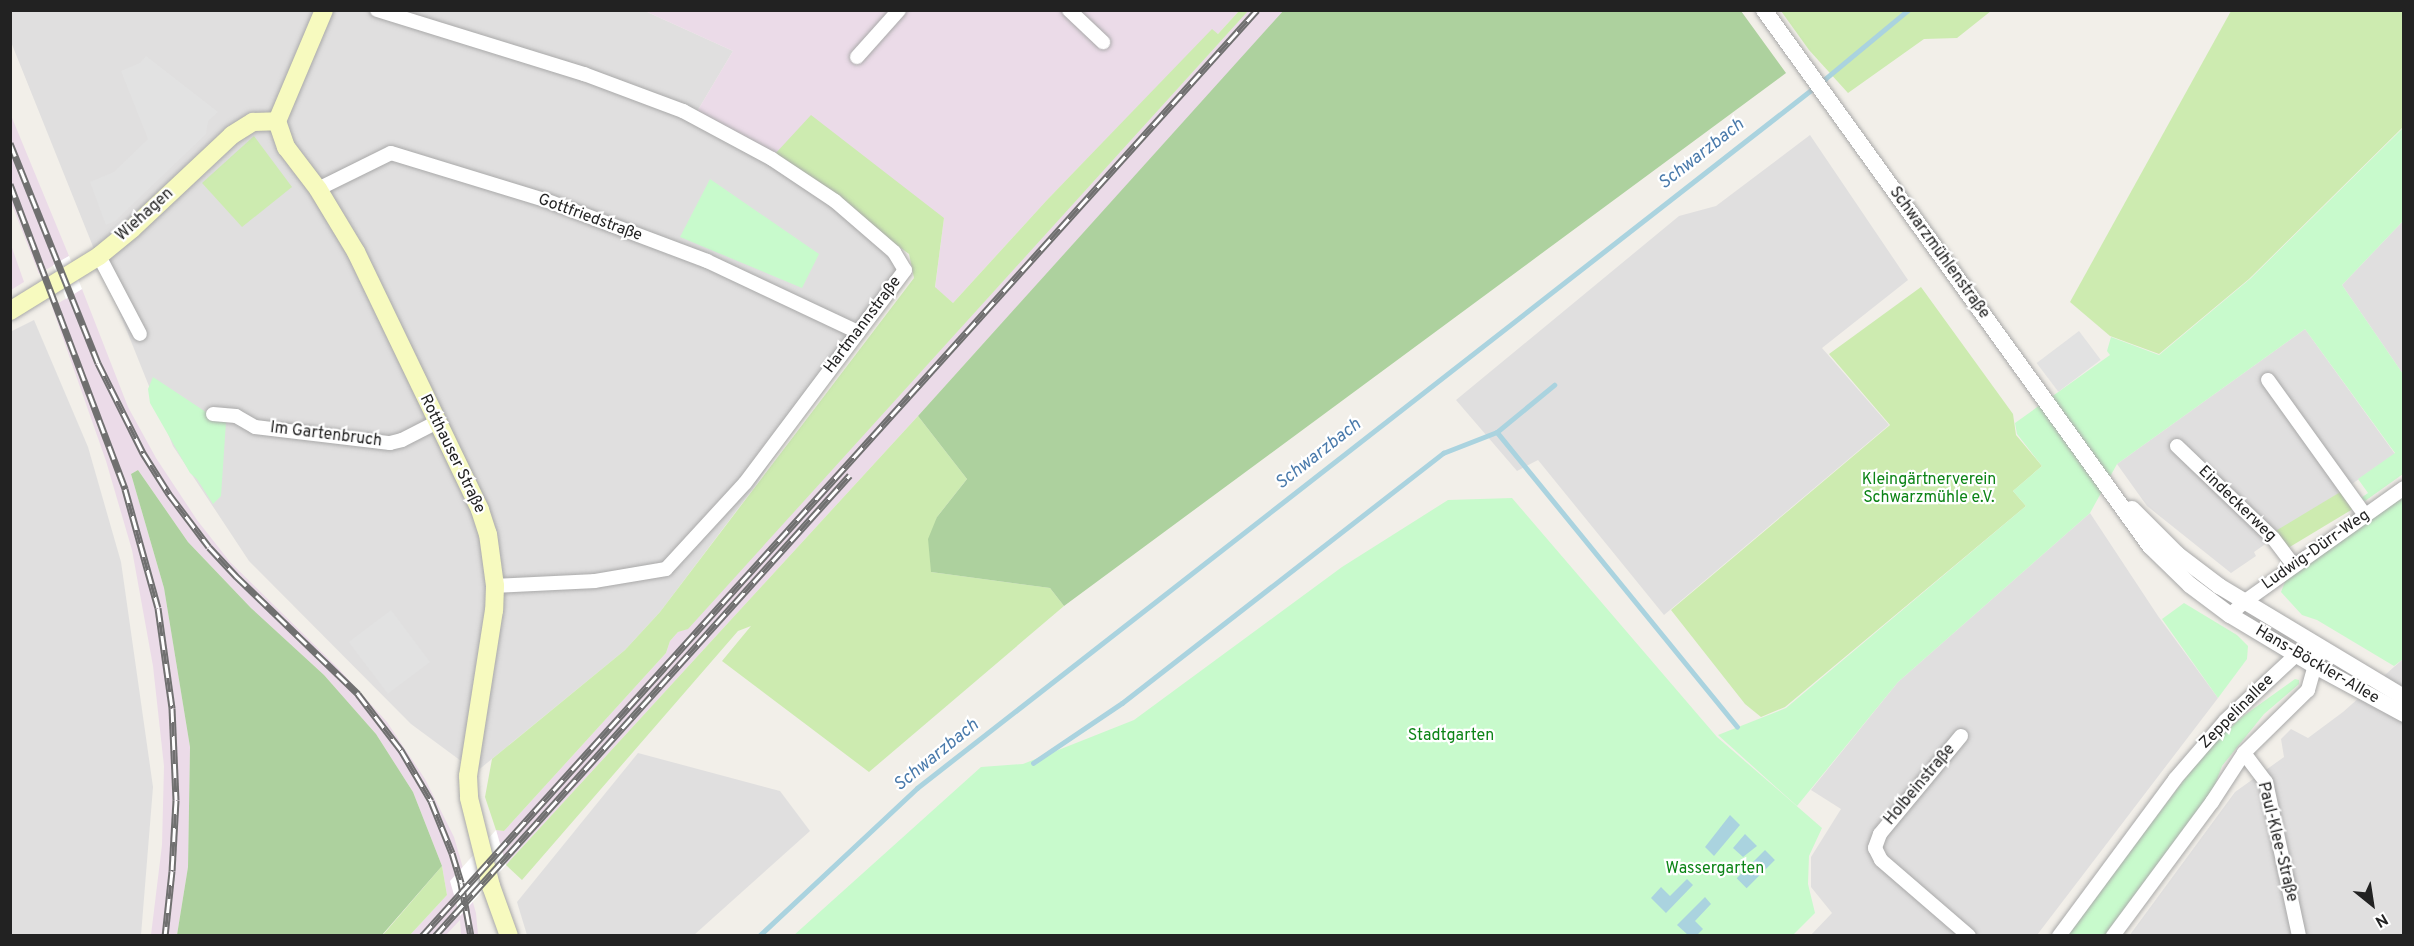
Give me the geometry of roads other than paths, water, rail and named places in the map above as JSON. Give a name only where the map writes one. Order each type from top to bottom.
[{"type":"main road","points":[[277,121],[324,10]]},
{"type":"main road","name":"Rotthauser Straße","points":[[277,121],[286,147],[318,189],[356,252],[480,510],[488,534],[495,586],[469,787],[492,886],[509,936]]},
{"type":"main road","name":"Wiehagen","points":[[10,312],[99,256],[132,229],[232,135],[253,122],[277,121]]},
{"type":"street","name":"Hartmannstraße","points":[[377,10],[584,74],[683,111],[772,159],[835,201],[894,252],[905,270],[746,483],[666,569],[594,581],[495,586]]},
{"type":"street","points":[[857,57],[899,10]]},
{"type":"street","points":[[1069,10],[1103,42]]},
{"type":"street","name":"Schwarzmühlenstraße","points":[[1764,10],[2114,495],[2131,522],[2150,546],[2190,585],[2230,615]]},
{"type":"street","name":"Gottfriedstraße","points":[[318,189],[391,153],[545,200],[707,261],[858,332]]},
{"type":"street","points":[[99,256],[140,334]]},
{"type":"street","points":[[2268,380],[2365,515]]},
{"type":"street","name":"Im Gartenbruch","points":[[213,414],[236,416],[255,427],[390,443],[402,440],[437,422]]},
{"type":"street","name":"Eindeckerweg","points":[[2177,446],[2273,538],[2293,566]]},
{"type":"street","name":"Ludwig-Dürr-Weg","points":[[2230,615],[2293,566],[2403,488]]},
{"type":"street","name":"Schwarzmühlenstraße","points":[[2114,495],[2196,571],[2244,602]]},
{"type":"street","name":"Hans-Böckler-Allee","points":[[2244,602],[2369,674],[2403,697]]},
{"type":"street","name":"Hans-Böckler-Allee","points":[[2230,615],[2296,655],[2403,714]]},
{"type":"street","name":"Zeppelinallee","points":[[2059,936],[2175,779],[2225,721],[2296,655],[2320,647],[2317,667],[2308,690],[2244,753],[2212,802],[2113,936]]},
{"type":"street","name":"Holbeinstraße","points":[[1961,736],[1880,834],[1875,848],[1881,860],[1969,936]]},
{"type":"street","name":"Paul-Klee-Straße","points":[[2244,753],[2266,782],[2298,936]]},
{"type":"water","points":[[1730,815],[1740,825],[1714,856],[1705,847]]},
{"type":"water","points":[[1745,834],[1757,846],[1743,857],[1733,848]]},
{"type":"water","points":[[1765,850],[1775,860],[1747,888],[1737,878]]},
{"type":"water","points":[[1687,879],[1693,885],[1666,913],[1651,898],[1661,887],[1670,896]]},
{"type":"water","points":[[1705,897],[1711,904],[1695,921],[1703,929],[1697,935],[1688,935],[1677,925]]},
{"type":"waterway","name":"Schwarzbach","points":[[759,936],[917,788],[1825,79],[1908,10]]},
{"type":"waterway","points":[[1033,763],[1122,703],[1443,453],[1497,432],[1554,385]]},
{"type":"waterway","points":[[1497,432],[1737,726]]},
{"type":"railway","points":[[422,936],[1257,10]]},
{"type":"railway","points":[[10,143],[98,363],[143,453],[169,494],[209,547],[358,694],[401,750],[431,801],[452,853],[461,883],[471,936]]},
{"type":"railway","points":[[10,184],[125,489],[158,608],[172,708],[176,800],[165,936]]},
{"type":"railway","points":[[435,936],[850,475]]},
{"type":"park label","name":"Kleingärtnerverein Schwarzmühle e.V.","points":[[1929,489]]},
{"type":"park label","name":"Stadtgarten","points":[[1451,736]]},
{"type":"park label","name":"Wassergarten","points":[[1715,869]]}]
